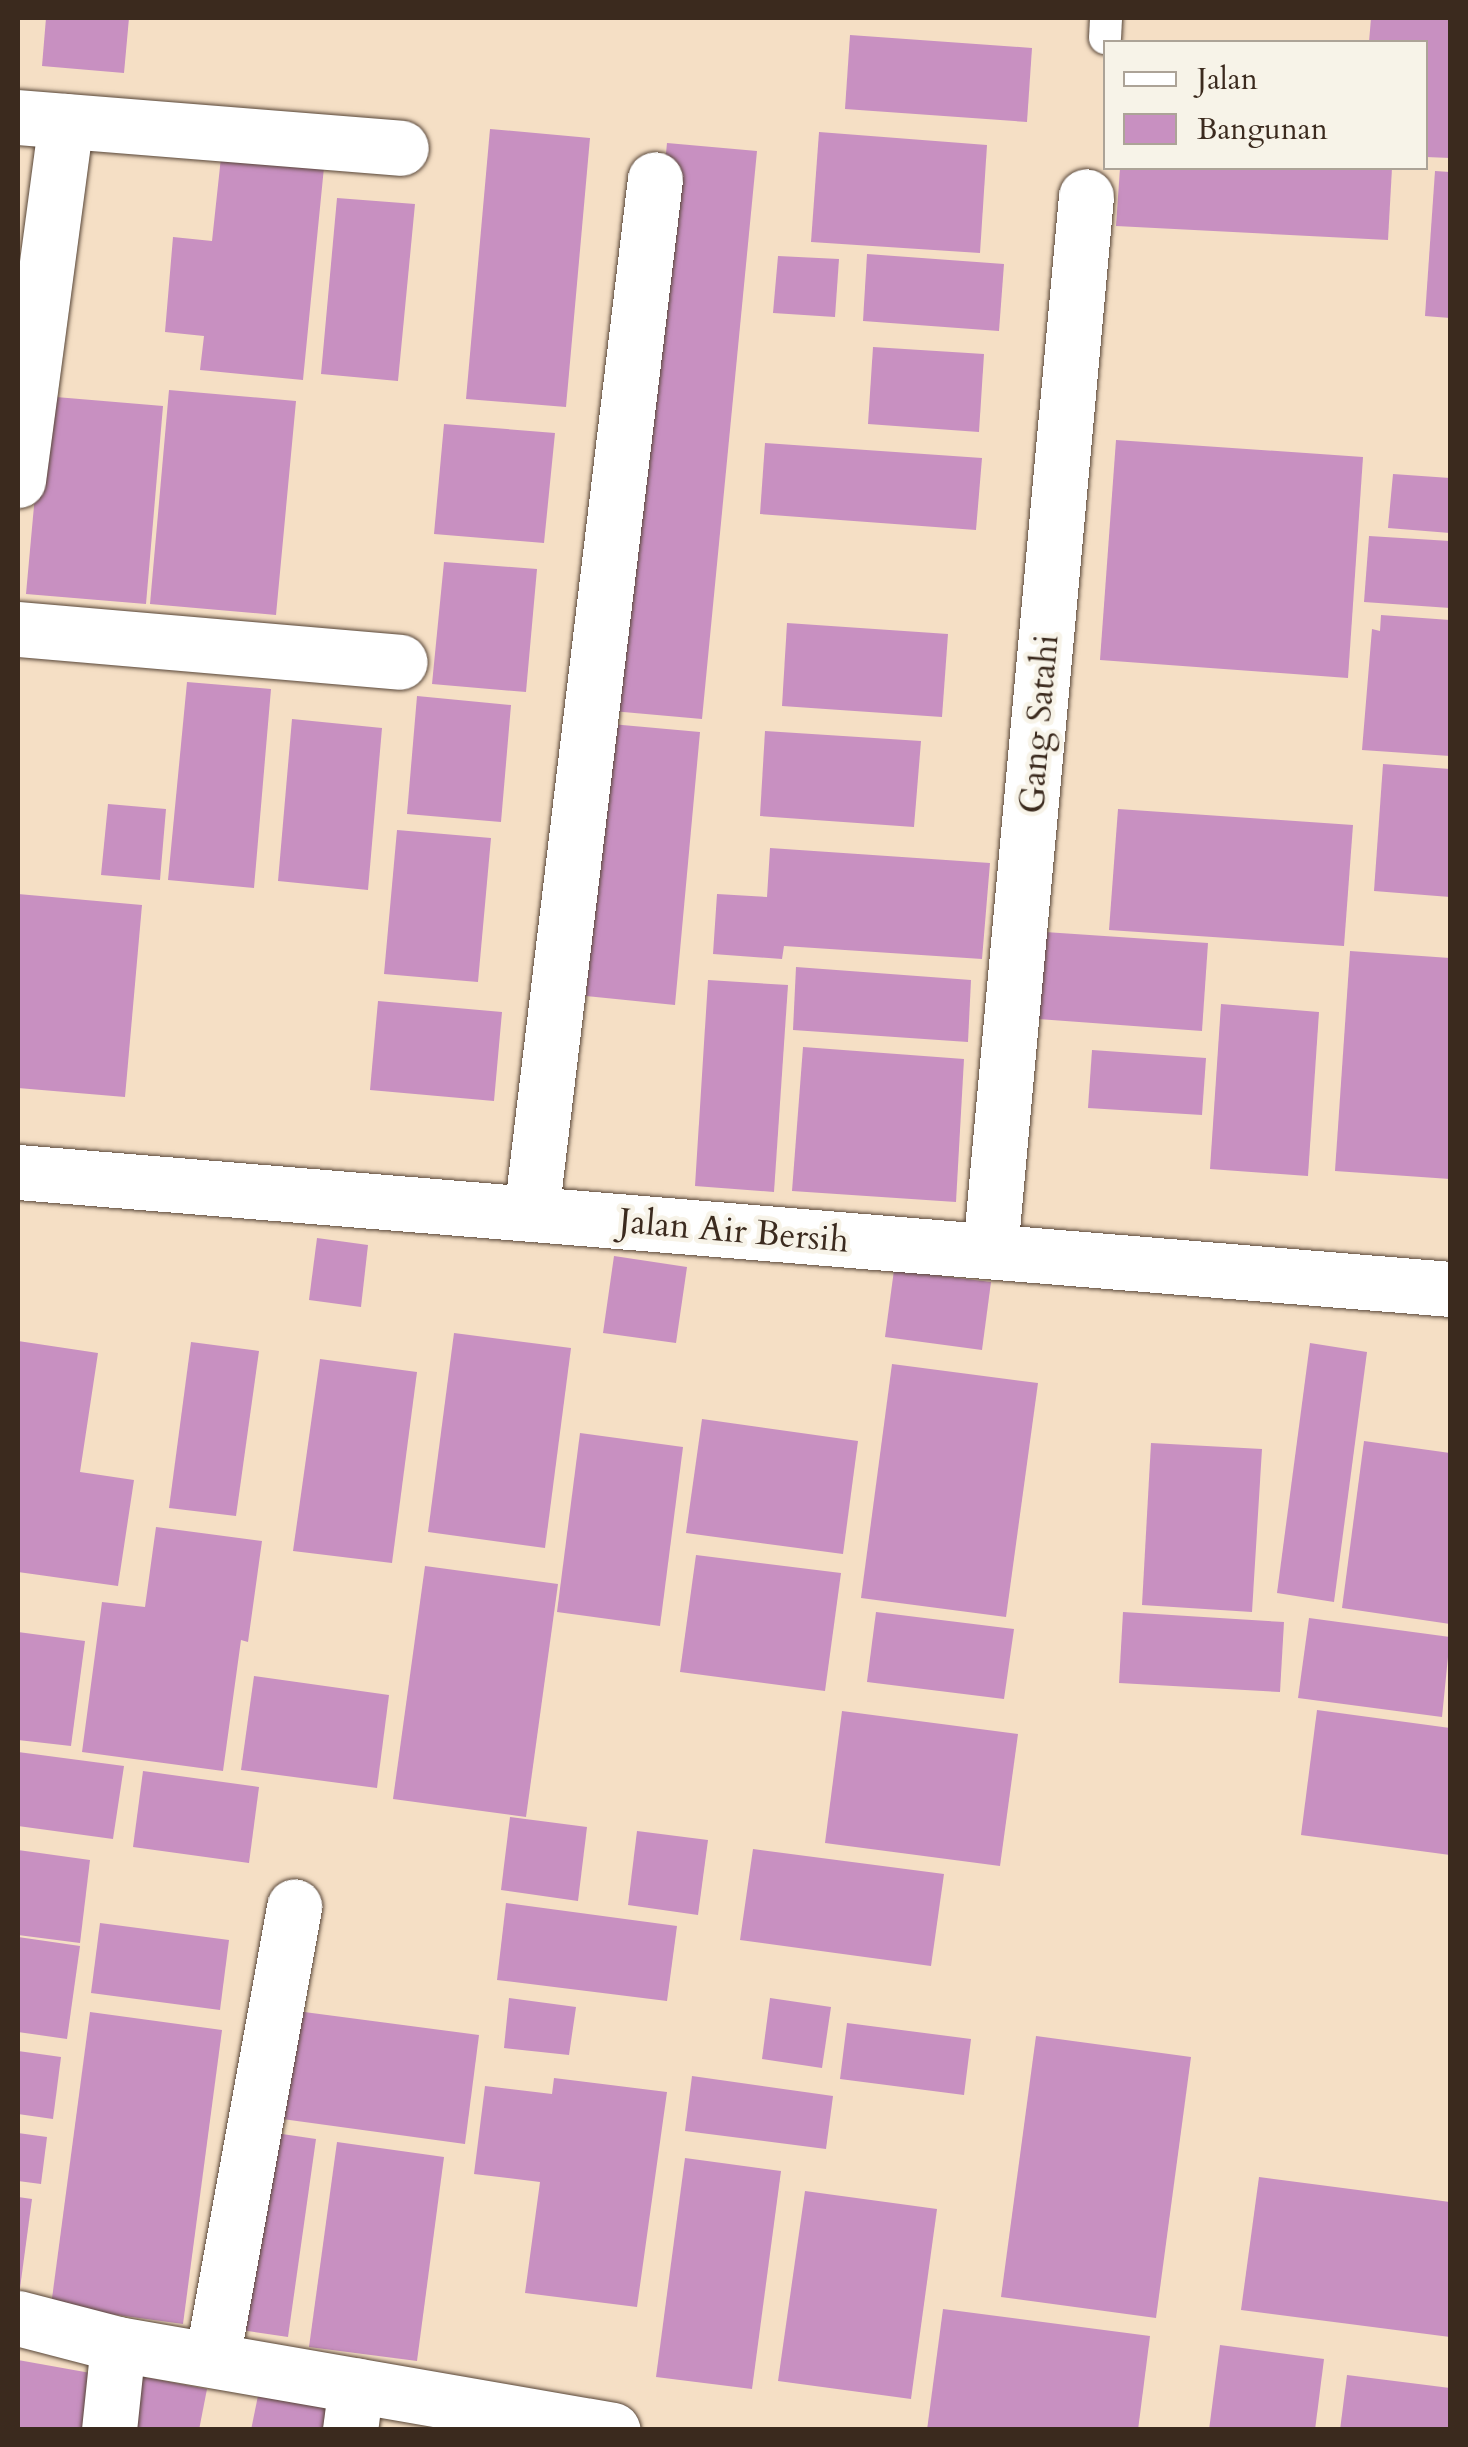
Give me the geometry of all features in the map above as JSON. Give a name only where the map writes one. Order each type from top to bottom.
[{"type":"street","points":[[18,480],[42,119],[401,148]]},
{"type":"street","points":[[532,1214],[655,179]]},
{"type":"street","name":"Gang Satahi","points":[[990,1251],[1086,196]]},
{"type":"street","points":[[18,629],[400,662]]},
{"type":"street","name":"Jalan Air Bersih","points":[[19,1182],[532,1214],[1450,1289]]},
{"type":"street","points":[[212,2359],[294,1906]]},
{"type":"street","points":[[18,2318],[118,2344],[212,2359],[353,2407],[613,2430]]},
{"type":"street","points":[[109,2430],[118,2344]]},
{"type":"building","points":[[46,18],[129,18],[124,73],[42,66]]},
{"type":"building","points":[[1371,18],[1450,18],[1450,158],[1428,157],[1428,40],[1369,40]]},
{"type":"building","points":[[850,35],[1032,48],[1027,122],[845,109]]},
{"type":"building","points":[[490,129],[590,138],[566,407],[466,399]]},
{"type":"building","points":[[819,132],[987,145],[980,253],[811,242]]},
{"type":"building","points":[[667,143],[757,151],[702,719],[612,711]]},
{"type":"building","points":[[222,148],[325,157],[303,380],[200,370],[204,336],[165,332],[173,237],[212,241]]},
{"type":"building","points":[[1120,170],[1392,170],[1388,240],[1116,226]]},
{"type":"building","points":[[1435,171],[1450,172],[1450,318],[1425,316]]},
{"type":"building","points":[[337,198],[415,204],[398,381],[321,374]]},
{"type":"building","points":[[867,254],[1004,264],[999,331],[863,321]]},
{"type":"building","points":[[778,256],[839,259],[835,317],[773,313]]},
{"type":"building","points":[[873,347],[984,354],[979,432],[868,424]]},
{"type":"building","points":[[169,390],[296,401],[276,615],[150,604]]},
{"type":"building","points":[[44,396],[163,406],[146,604],[26,594]]},
{"type":"building","points":[[444,424],[555,433],[544,543],[434,534]]},
{"type":"building","points":[[1116,440],[1363,457],[1348,678],[1100,660]]},
{"type":"building","points":[[765,443],[982,458],[976,530],[760,514]]},
{"type":"building","points":[[1393,474],[1450,478],[1450,533],[1388,528]]},
{"type":"building","points":[[1369,536],[1450,541],[1450,608],[1364,602]]},
{"type":"building","points":[[444,562],[537,569],[526,692],[432,684]]},
{"type":"building","points":[[1381,615],[1450,620],[1450,756],[1362,750],[1372,629],[1380,631]]},
{"type":"building","points":[[787,623],[948,634],[942,717],[782,706]]},
{"type":"building","points":[[187,682],[271,689],[254,888],[168,880]]},
{"type":"building","points":[[417,696],[511,705],[501,822],[407,814]]},
{"type":"building","points":[[292,719],[382,728],[368,890],[278,881]]},
{"type":"building","points":[[611,724],[700,732],[675,1005],[586,996]]},
{"type":"building","points":[[765,731],[921,741],[914,827],[760,816]]},
{"type":"building","points":[[1383,764],[1450,769],[1450,897],[1374,891]]},
{"type":"building","points":[[108,804],[166,809],[160,880],[101,875]]},
{"type":"building","points":[[1118,809],[1353,825],[1344,946],[1109,930]]},
{"type":"building","points":[[397,830],[491,838],[478,982],[384,974]]},
{"type":"building","points":[[770,848],[990,863],[982,959],[784,946],[782,959],[713,954],[717,894],[767,897]]},
{"type":"building","points":[[18,894],[142,905],[125,1097],[18,1088]]},
{"type":"building","points":[[1045,932],[1208,943],[1202,1031],[1038,1019]]},
{"type":"building","points":[[1350,951],[1450,958],[1450,1179],[1335,1171]]},
{"type":"building","points":[[796,967],[971,980],[968,1042],[793,1030]]},
{"type":"building","points":[[708,980],[788,985],[774,1192],[695,1186]]},
{"type":"building","points":[[378,1001],[502,1012],[494,1101],[370,1090]]},
{"type":"building","points":[[1221,1004],[1319,1012],[1308,1176],[1210,1169]]},
{"type":"building","points":[[803,1047],[964,1059],[956,1202],[792,1191]]},
{"type":"building","points":[[1092,1050],[1206,1058],[1202,1115],[1088,1108]]},
{"type":"building","points":[[317,1238],[368,1245],[361,1307],[309,1300]]},
{"type":"building","points":[[614,1256],[687,1267],[676,1343],[603,1333]]},
{"type":"building","points":[[894,1270],[991,1282],[982,1350],[885,1337]]},
{"type":"building","points":[[454,1333],[571,1348],[545,1548],[428,1532]]},
{"type":"building","points":[[18,1341],[98,1353],[80,1472],[134,1480],[118,1586],[18,1572]]},
{"type":"building","points":[[191,1342],[259,1351],[236,1516],[169,1508]]},
{"type":"building","points":[[1310,1343],[1367,1352],[1334,1602],[1277,1593]]},
{"type":"building","points":[[320,1359],[417,1372],[392,1563],[293,1551]]},
{"type":"building","points":[[892,1364],[1038,1383],[1006,1617],[861,1598]]},
{"type":"building","points":[[702,1419],[858,1441],[843,1554],[686,1533]]},
{"type":"building","points":[[580,1433],[683,1447],[660,1626],[557,1612]]},
{"type":"building","points":[[1364,1441],[1450,1453],[1450,1624],[1342,1608]]},
{"type":"building","points":[[1151,1443],[1262,1449],[1252,1612],[1142,1605]]},
{"type":"building","points":[[156,1527],[262,1541],[248,1642],[241,1640],[223,1771],[82,1752],[102,1602],[145,1607]]},
{"type":"building","points":[[696,1555],[841,1573],[825,1691],[680,1672]]},
{"type":"building","points":[[425,1566],[558,1584],[526,1817],[393,1799]]},
{"type":"building","points":[[876,1612],[1014,1629],[1004,1699],[867,1682]]},
{"type":"building","points":[[1123,1612],[1284,1622],[1280,1692],[1119,1683]]},
{"type":"building","points":[[1309,1618],[1450,1637],[1442,1717],[1298,1698]]},
{"type":"building","points":[[18,1632],[85,1641],[71,1746],[18,1740]]},
{"type":"building","points":[[254,1676],[389,1695],[377,1788],[241,1770]]},
{"type":"building","points":[[1317,1710],[1450,1728],[1450,1855],[1301,1835]]},
{"type":"building","points":[[842,1711],[1018,1734],[1000,1866],[825,1843]]},
{"type":"building","points":[[18,1752],[124,1766],[113,1839],[18,1826]]},
{"type":"building","points":[[143,1771],[259,1787],[249,1863],[133,1847]]},
{"type":"building","points":[[510,1817],[587,1827],[578,1901],[501,1890]]},
{"type":"building","points":[[637,1831],[708,1840],[698,1915],[628,1905]]},
{"type":"building","points":[[753,1849],[944,1874],[931,1966],[740,1940]]},
{"type":"building","points":[[18,1850],[90,1860],[80,1943],[18,1935]]},
{"type":"building","points":[[506,1903],[677,1926],[667,2001],[497,1980]]},
{"type":"building","points":[[100,1923],[229,1940],[220,2010],[91,1993]]},
{"type":"building","points":[[18,1937],[80,1946],[67,2039],[18,2032]]},
{"type":"building","points":[[509,1998],[576,2007],[569,2055],[504,2048]]},
{"type":"building","points":[[770,1998],[831,2007],[822,2068],[762,2059]]},
{"type":"building","points":[[289,2010],[479,2035],[465,2144],[275,2118]]},
{"type":"building","points":[[90,2012],[222,2030],[183,2324],[51,2306]]},
{"type":"building","points":[[847,2023],[971,2039],[964,2095],[840,2079]]},
{"type":"building","points":[[1036,2036],[1191,2057],[1156,2318],[1001,2297]]},
{"type":"building","points":[[18,2051],[61,2057],[53,2119],[18,2114]]},
{"type":"building","points":[[692,2076],[833,2096],[826,2149],[685,2131]]},
{"type":"building","points":[[554,2078],[667,2092],[637,2307],[525,2293],[540,2182],[474,2174],[485,2086],[552,2094]]},
{"type":"building","points":[[255,2130],[316,2139],[288,2337],[228,2328]]},
{"type":"building","points":[[18,2133],[47,2137],[41,2184],[18,2181]]},
{"type":"building","points":[[337,2142],[444,2157],[417,2361],[309,2347]]},
{"type":"building","points":[[685,2158],[781,2171],[752,2389],[656,2377]]},
{"type":"building","points":[[1259,2177],[1450,2202],[1450,2337],[1241,2310]]},
{"type":"building","points":[[805,2191],[937,2209],[911,2399],[778,2381]]},
{"type":"building","points":[[18,2197],[32,2199],[20,2288],[18,2288]]},
{"type":"building","points":[[943,2309],[1150,2336],[1138,2430],[927,2430]]},
{"type":"building","points":[[1220,2345],[1324,2359],[1315,2430],[1209,2430]]},
{"type":"building","points":[[18,2360],[96,2374],[86,2430],[18,2430]]},
{"type":"building","points":[[1347,2375],[1450,2388],[1450,2430],[1340,2430]]},
{"type":"building","points":[[139,2376],[207,2389],[199,2430],[129,2430]]},
{"type":"building","points":[[261,2381],[341,2397],[335,2430],[251,2430]]}]
